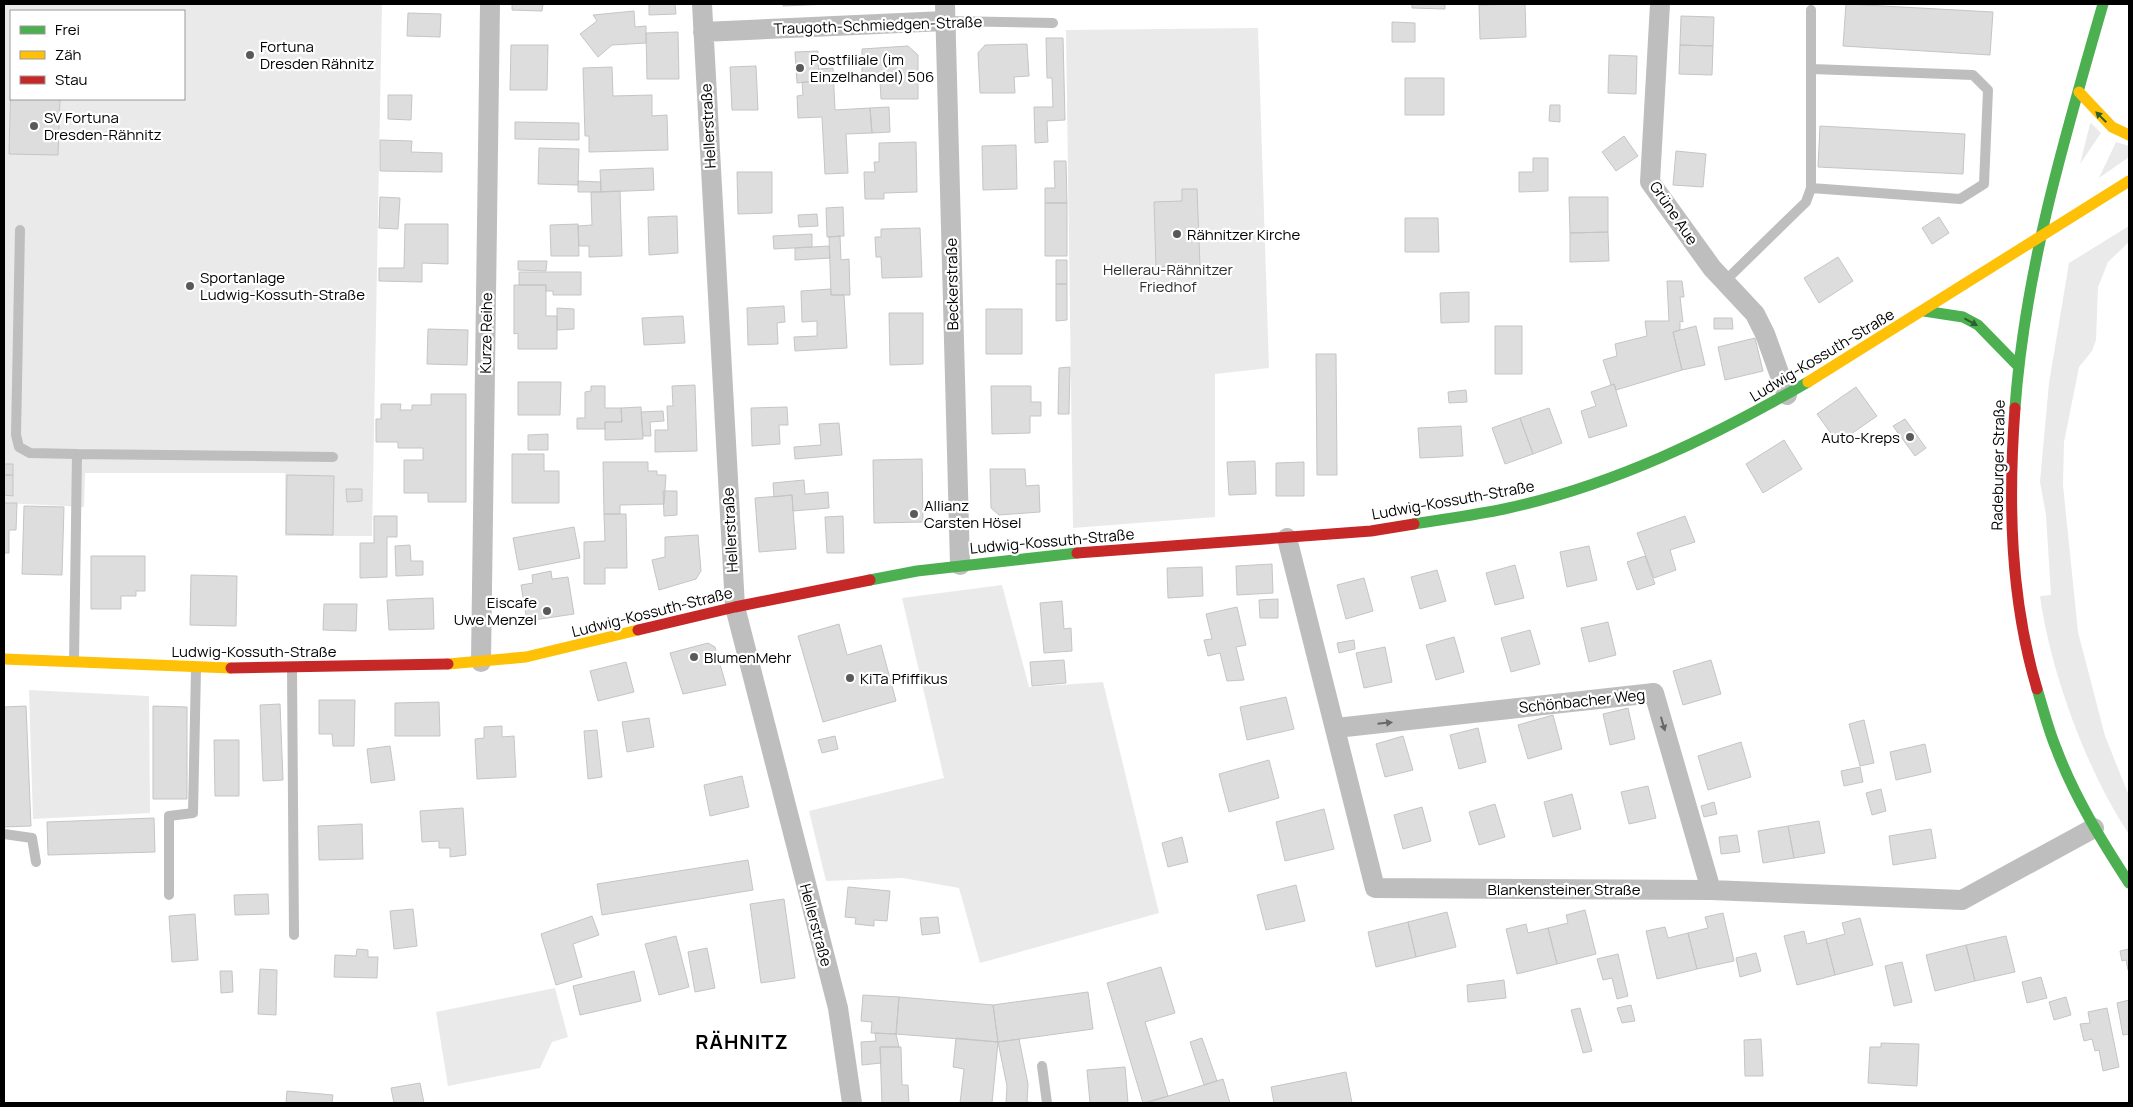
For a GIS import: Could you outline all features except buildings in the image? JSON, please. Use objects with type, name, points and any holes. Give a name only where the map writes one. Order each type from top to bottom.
[{"type":"street","name":"Kurze Reihe","points":[[481,662],[490,4]]},
{"type":"street","name":"Hellerstraße","points":[[702,4],[735,607],[838,1008],[852,1103]]},
{"type":"street","name":"Grüne Aue","points":[[1660,4],[1650,182],[1712,268],[1754,314],[1765,334],[1787,395]]},
{"type":"street","name":"Radeburger Straße","points":[[2103,4],[2058,165],[2043,236],[2018,366],[2010,431],[2010,477],[2012,544],[2017,598],[2023,637],[2040,702],[2055,746],[2094,828],[2129,883]]},
{"type":"street","name":"Traugoth-Schmiedgen-Straße","points":[[703,32],[945,12]]},
{"type":"street","name":"Beckerstraße","points":[[945,12],[960,565]]},
{"type":"street","points":[[2079,92],[2106,123],[2129,135]]},
{"type":"street","name":"Ludwig-Kossuth-Straße","points":[[4,659],[196,668],[481,662],[526,657],[735,607],[890,575],[960,565],[1090,551],[1287,538],[1414,525],[1502,509],[1552,497],[1597,483],[1665,456],[1787,395],[2129,181]]},
{"type":"street","points":[[1924,311],[1963,317],[1978,326],[2018,366]]},
{"type":"street","name":"Blankensteiner Straße","points":[[1287,538],[1375,888],[1711,890],[1962,900],[2094,828]]},
{"type":"street","name":"Schönbacher Weg","points":[[1336,728],[1654,694],[1711,890]]},
{"type":"lane","points":[[1725,281],[1806,202],[1811,188],[1811,10]]},
{"type":"lane","name":"Traugoth-Schmiedgen-Straße","points":[[945,12],[1053,23]]},
{"type":"lane","points":[[1811,188],[1960,200],[1984,184],[1988,90],[1973,75],[1812,69]]},
{"type":"lane","points":[[20,230],[16,435],[19,447],[30,453],[333,457]]},
{"type":"lane","points":[[74,663],[77,454]]},
{"type":"lane","points":[[292,667],[294,936]]},
{"type":"lane","points":[[169,895],[169,816],[193,812],[196,668]]},
{"type":"lane","points":[[4,834],[32,838],[36,862]]},
{"type":"lane","points":[[1042,1066],[1047,1103]]},
{"type":"green space","name":"Sportanlage Ludwig-Kossuth-Straße","points":[[4,4],[382,4],[372,536],[285,536],[285,473],[85,473],[84,507],[4,503]]},
{"type":"green space","name":"Hellerau-Rähnitzer Friedhof","points":[[1258,28],[1269,368],[1215,374],[1215,517],[1073,528],[1066,30]]},
{"type":"green space","points":[[2090,124],[2101,133],[2080,164]]},
{"type":"green space","points":[[2116,142],[2129,146],[2129,157],[2099,178]]},
{"type":"green space","points":[[2129,226],[2129,242],[2108,262],[2098,287],[2096,340],[2092,351],[2079,367],[2064,442],[2063,485],[2078,632],[2105,736],[2129,796],[2129,834],[2099,781],[2085,751],[2072,720],[2052,656],[2040,596],[2051,595],[2046,515],[2040,482],[2049,383],[2069,263]]},
{"type":"green space","points":[[1002,585],[1029,687],[1103,682],[1159,913],[980,963],[959,888],[903,878],[826,881],[809,811],[944,778],[902,598]]},
{"type":"green space","points":[[29,690],[149,696],[150,813],[33,819]]},
{"type":"green space","points":[[555,988],[568,1037],[552,1042],[540,1068],[448,1086],[436,1012]]},
{"type":"traffic: fast","points":[[2015,408],[2020,356],[2037,254],[2061,153],[2103,4]]},
{"type":"traffic: fast","points":[[1924,311],[1963,317],[1978,325],[2018,366]]},
{"type":"traffic: fast","points":[[1414,524],[1504,509],[1584,487],[1623,473],[1661,458],[1736,422],[1808,382]]},
{"type":"traffic: fast","points":[[870,580],[917,571],[1077,553]]},
{"type":"traffic: fast","points":[[2037,689],[2053,741],[2071,783],[2098,834],[2129,883]]},
{"type":"traffic: slow","points":[[2079,92],[2112,127],[2129,135]]},
{"type":"traffic: slow","points":[[1808,382],[2129,181]]},
{"type":"traffic: slow","points":[[448,664],[526,657],[638,630]]},
{"type":"traffic: slow","points":[[4,659],[231,668]]},
{"type":"traffic: jam","points":[[2015,408],[2012,479],[2013,550],[2021,620],[2037,689]]},
{"type":"traffic: jam","points":[[1077,553],[1371,531],[1414,524]]},
{"type":"traffic: jam","points":[[638,630],[735,607],[870,580]]},
{"type":"traffic: jam","points":[[231,668],[448,664]]},
{"type":"place","name":"Fortuna Dresden Rähnitz","points":[[250,55]]},
{"type":"place","name":"Postfiliale (im Einzelhandel) 506","points":[[800,68]]},
{"type":"place","name":"SV Fortuna Dresden-Rähnitz","points":[[34,126]]},
{"type":"place","name":"Rähnitzer Kirche","points":[[1177,234]]},
{"type":"place","name":"Sportanlage Ludwig-Kossuth-Straße","points":[[190,286]]},
{"type":"place","name":"Auto-Kreps","points":[[1910,437]]},
{"type":"place","name":"Allianz Carsten Hösel","points":[[914,514]]},
{"type":"place","name":"Eiscafe Uwe Menzel","points":[[547,611]]},
{"type":"place","name":"BlumenMehr","points":[[694,657]]},
{"type":"place","name":"KiTa Pfiffikus","points":[[850,678]]},
{"type":"district","name":"RÄHNITZ","points":[[742,1041]]}]
